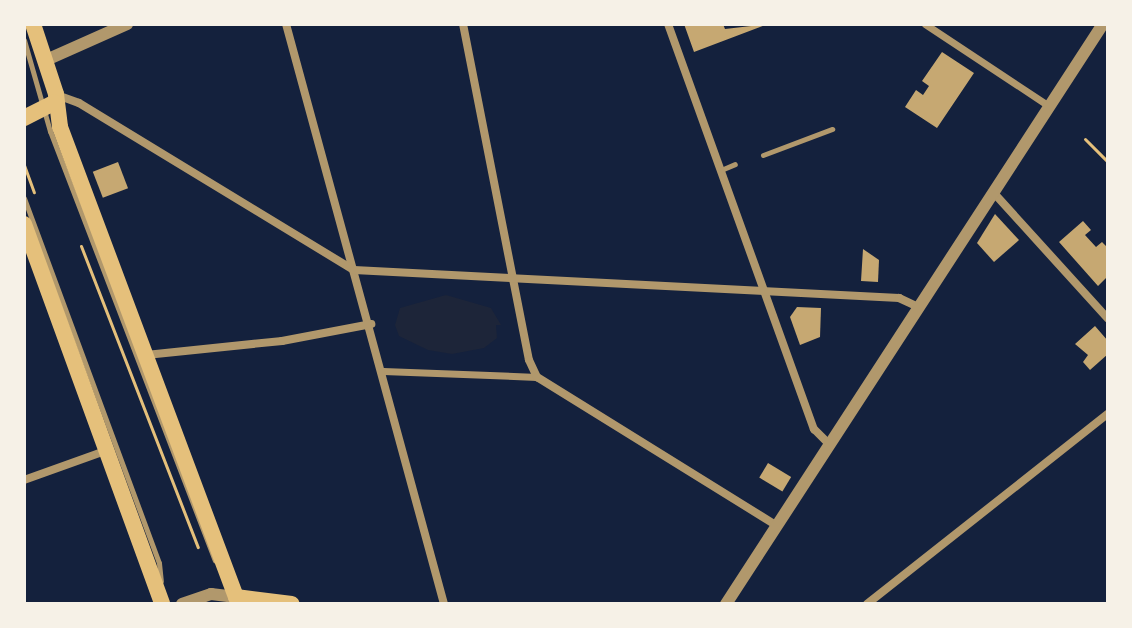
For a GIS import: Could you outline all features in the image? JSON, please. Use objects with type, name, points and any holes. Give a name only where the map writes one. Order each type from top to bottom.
[{"type":"main road","points":[[32,30],[44,61],[52,102],[236,600],[292,604]]},
{"type":"main road","points":[[24,118],[52,102]]},
{"type":"main road","points":[[24,224],[163,604]]},
{"type":"street","points":[[44,61],[127,24]]},
{"type":"street","points":[[286,24],[371,324],[444,604]]},
{"type":"street","points":[[463,24],[537,377]]},
{"type":"street","points":[[668,24],[814,429],[829,444]]},
{"type":"street","points":[[925,24],[1049,106]]},
{"type":"street","points":[[726,604],[1103,24]]},
{"type":"street","points":[[52,102],[79,103],[354,270],[899,298],[918,307]]},
{"type":"street","points":[[993,192],[1108,319]]},
{"type":"street","points":[[145,355],[282,341],[371,324]]},
{"type":"street","points":[[383,371],[537,377],[777,526]]},
{"type":"street","points":[[867,604],[1108,414]]},
{"type":"street","points":[[24,480],[108,450]]},
{"type":"street","points":[[182,604],[211,594],[236,600]]},
{"type":"lane","points":[[32,30],[52,102],[50,131],[203,540],[236,600]]},
{"type":"lane","points":[[763,155],[832,129]]},
{"type":"lane","points":[[720,170],[735,164]]},
{"type":"lane","points":[[24,198],[159,563],[163,604]]},
{"type":"path","points":[[1085,139],[1108,162]]},
{"type":"shaded area","points":[[446,295],[491,308],[501,325],[496,325],[497,338],[484,348],[452,354],[428,350],[399,336],[395,325],[400,308]]},
{"type":"building","points":[[684,24],[723,24],[725,29],[768,24],[694,52]]},
{"type":"building","points":[[942,52],[974,73],[937,128],[905,107],[916,90],[923,95],[929,86],[922,81]]},
{"type":"building","points":[[118,162],[128,188],[103,198],[93,172]]},
{"type":"building","points":[[995,214],[1019,240],[994,262],[977,243]]},
{"type":"building","points":[[1083,221],[1091,230],[1085,235],[1096,247],[1102,242],[1108,248],[1108,276],[1098,286],[1059,242]]},
{"type":"building","points":[[863,249],[879,260],[878,282],[861,281]]},
{"type":"building","points":[[797,307],[821,308],[820,337],[800,345],[790,317]]},
{"type":"building","points":[[1095,326],[1108,341],[1108,354],[1090,370],[1083,362],[1088,355],[1075,344]]},
{"type":"building","points":[[768,463],[791,477],[782,491],[759,478]]}]
